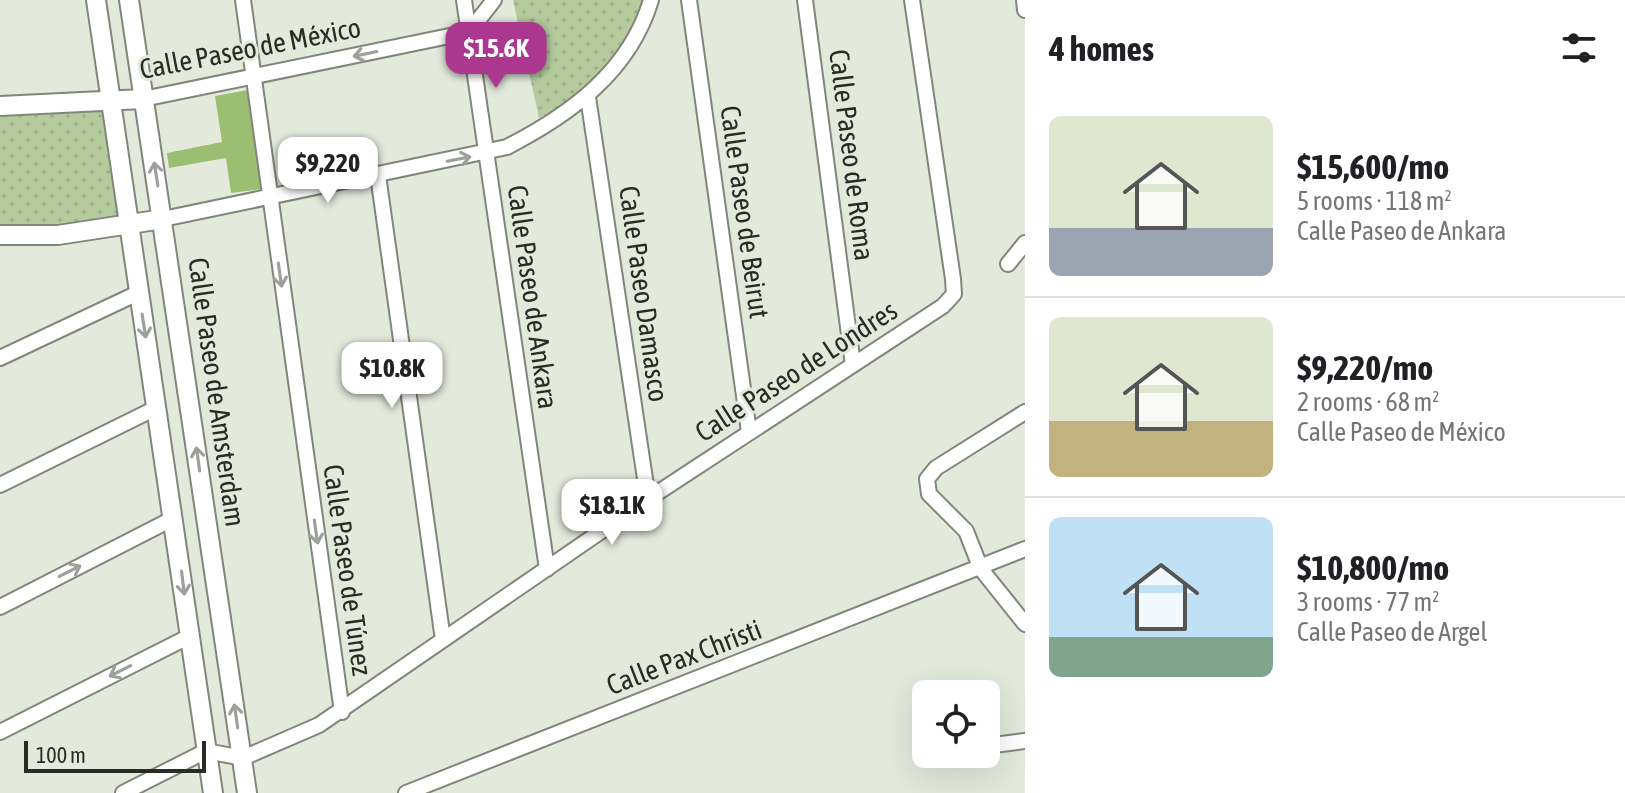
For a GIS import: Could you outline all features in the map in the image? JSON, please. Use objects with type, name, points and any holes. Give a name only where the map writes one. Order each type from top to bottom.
[{"type":"main road","points":[[96,0],[213,793]]},
{"type":"main road","name":"Calle Paseo de Amsterdam","points":[[129,0],[247,793]]},
{"type":"main road","name":"Calle Paseo de México","points":[[0,106],[143,99]]},
{"type":"main road","points":[[0,235],[58,235],[163,219]]},
{"type":"street","name":"Calle Paseo de Túnez","points":[[243,0],[342,712]]},
{"type":"street","name":"Calle Paseo de Ankara","points":[[464,0],[547,569]]},
{"type":"street","points":[[469,32],[494,0]]},
{"type":"street","points":[[163,219],[487,154],[546,127],[588,97],[625,56],[644,23],[651,0]]},
{"type":"street","name":"Calle Paseo de Beirut","points":[[689,0],[749,432]]},
{"type":"street","name":"Calle Paseo de Roma","points":[[805,0],[853,365]]},
{"type":"street","name":"Calle Paseo de Londres","points":[[243,758],[342,712],[648,499],[943,306],[954,294],[912,0]]},
{"type":"street","points":[[1024,0],[1025,10]]},
{"type":"street","name":"Calle Paseo de México","points":[[143,99],[469,32]]},
{"type":"street","name":"Calle Paseo Damasco","points":[[588,97],[648,499]]},
{"type":"street","points":[[378,175],[443,640]]},
{"type":"street","points":[[1008,264],[1025,243]]},
{"type":"street","points":[[2,355],[138,293]]},
{"type":"street","points":[[0,485],[156,408]]},
{"type":"street","points":[[1025,412],[936,468],[927,479],[929,494],[966,531],[981,569],[1025,624]]},
{"type":"street","points":[[0,607],[174,518]]},
{"type":"street","name":"Calle Pax Christi","points":[[406,793],[981,569],[1025,549]]},
{"type":"street","points":[[0,732],[190,636]]},
{"type":"street","points":[[1000,744],[1025,741]]},
{"type":"street","points":[[123,793],[206,751],[243,758]]},
{"type":"green space","points":[[513,0],[645,0],[628,38],[604,70],[575,96],[539,118]]},
{"type":"green space","points":[[103,106],[120,222],[0,226],[0,112]]},
{"type":"building","points":[[248,90],[262,189],[231,193],[226,158],[169,168],[167,153],[222,142],[215,96]]}]
